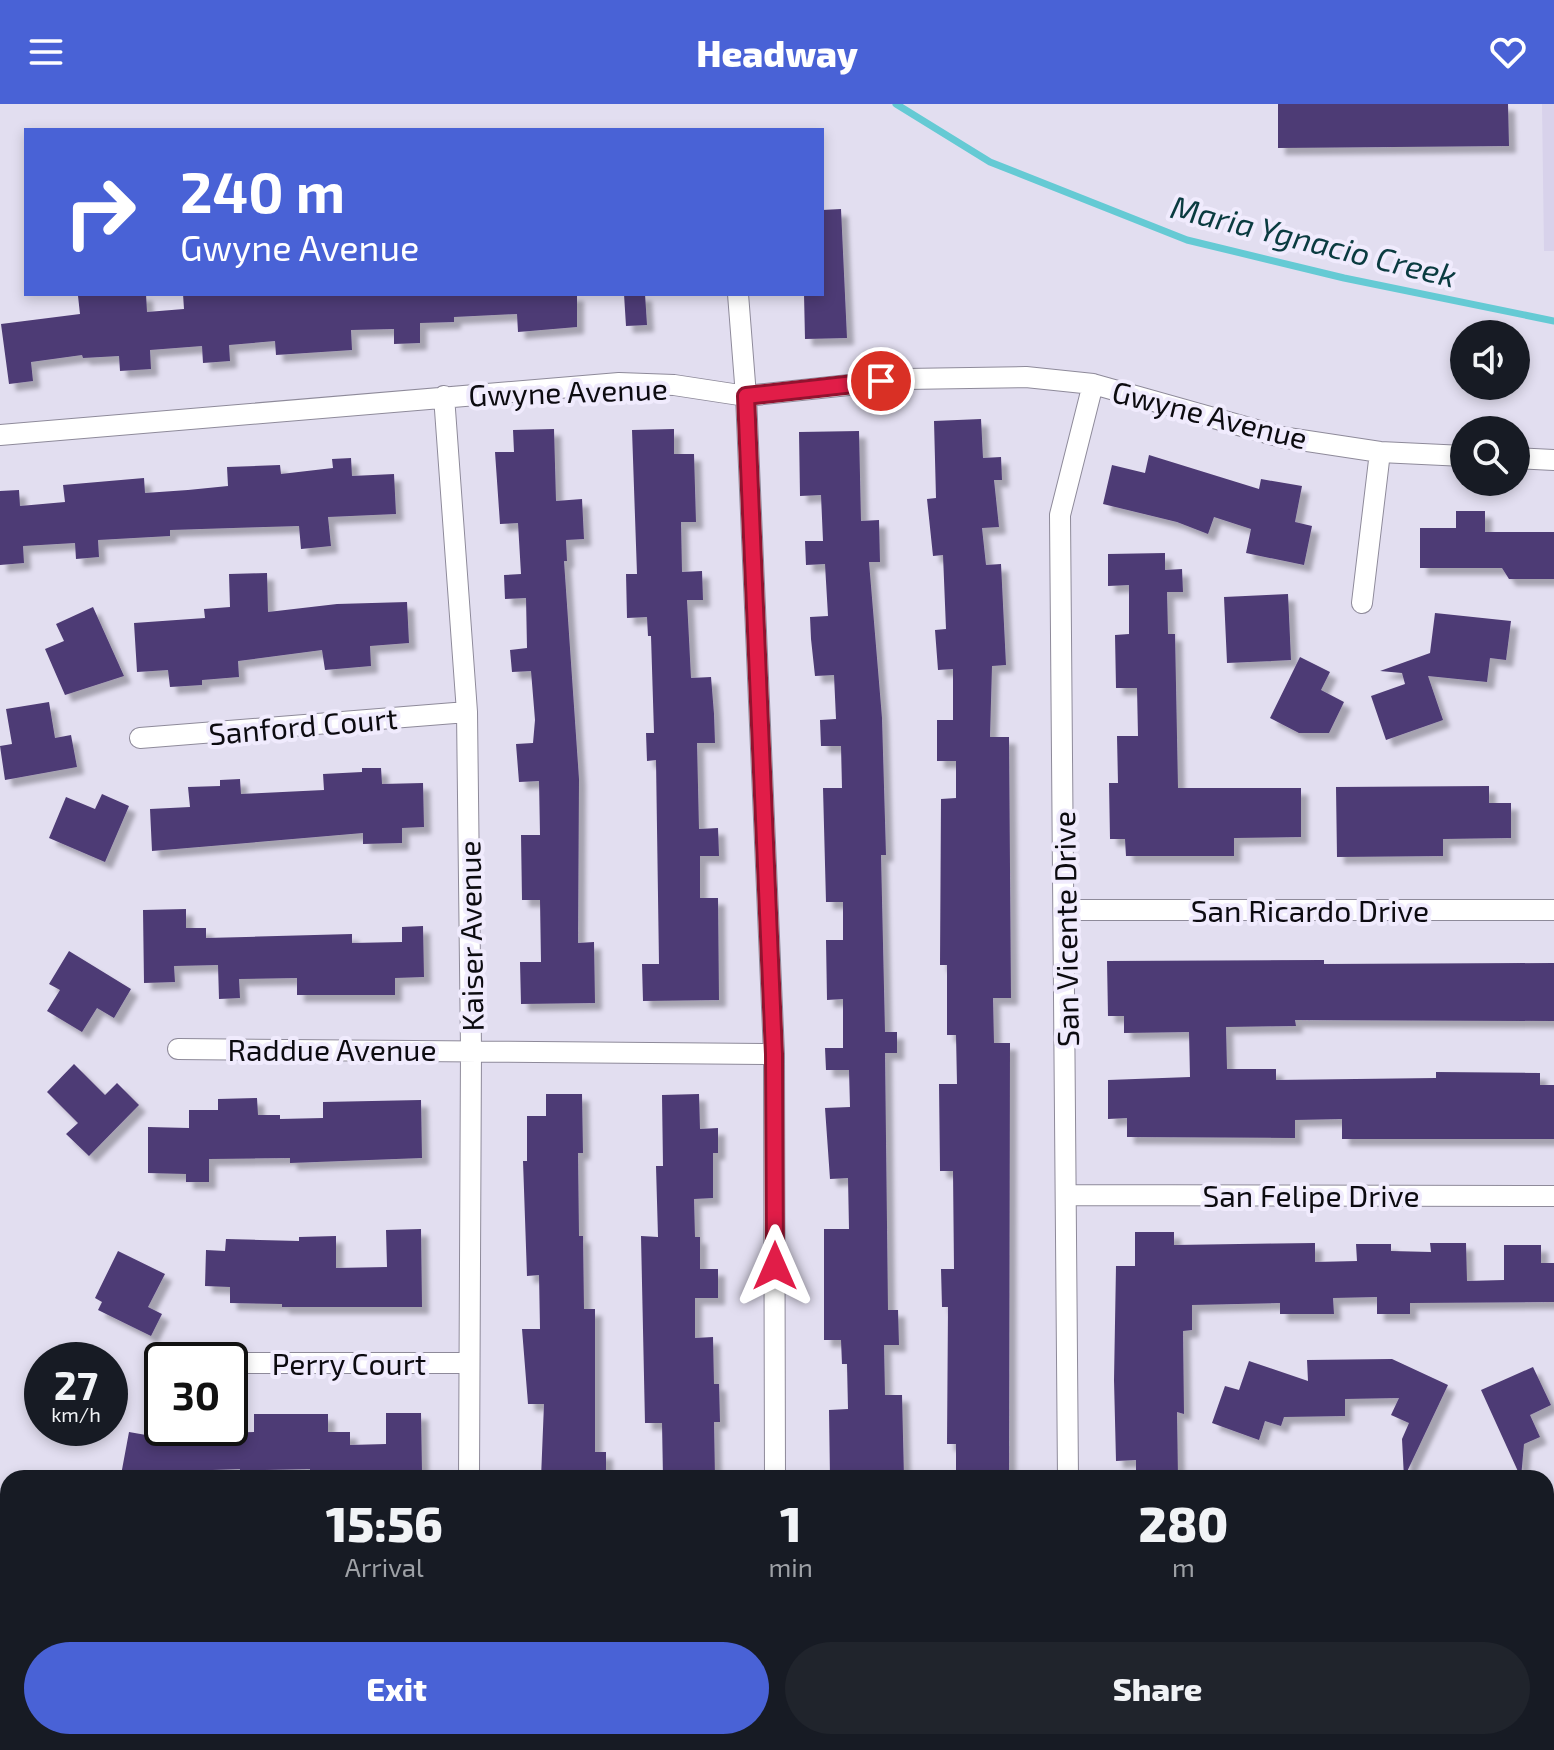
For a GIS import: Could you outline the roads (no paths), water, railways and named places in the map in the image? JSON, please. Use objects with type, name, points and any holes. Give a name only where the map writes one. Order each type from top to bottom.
[{"type":"street","points":[[738,296],[746,396],[774,1054],[775,1470]]},
{"type":"street","name":"Gwyne Avenue","points":[[0,435],[619,383],[674,385],[746,396],[857,383],[1026,377],[1093,384],[1281,437],[1380,452],[1450,455]]},
{"type":"street","name":"San Vicente Drive","points":[[1068,1470],[1060,515],[1093,384]]},
{"type":"street","name":"Kaiser Avenue","points":[[444,396],[467,712],[471,1049],[469,1470]]},
{"type":"street","points":[[1362,603],[1380,452]]},
{"type":"street","points":[[1530,459],[1554,460]]},
{"type":"street","name":"Sanford Court","points":[[140,738],[467,712]]},
{"type":"street","name":"San Ricardo Drive","points":[[1065,910],[1554,910]]},
{"type":"street","name":"Raddue Avenue","points":[[178,1049],[471,1049],[774,1054]]},
{"type":"street","name":"San Felipe Drive","points":[[1068,1195],[1554,1196]]},
{"type":"street","name":"Perry Court","points":[[248,1363],[469,1363]]},
{"type":"waterway","name":"Maria Ygnacio Creek","points":[[896,104],[990,162],[1187,240],[1344,278],[1554,321]]}]
